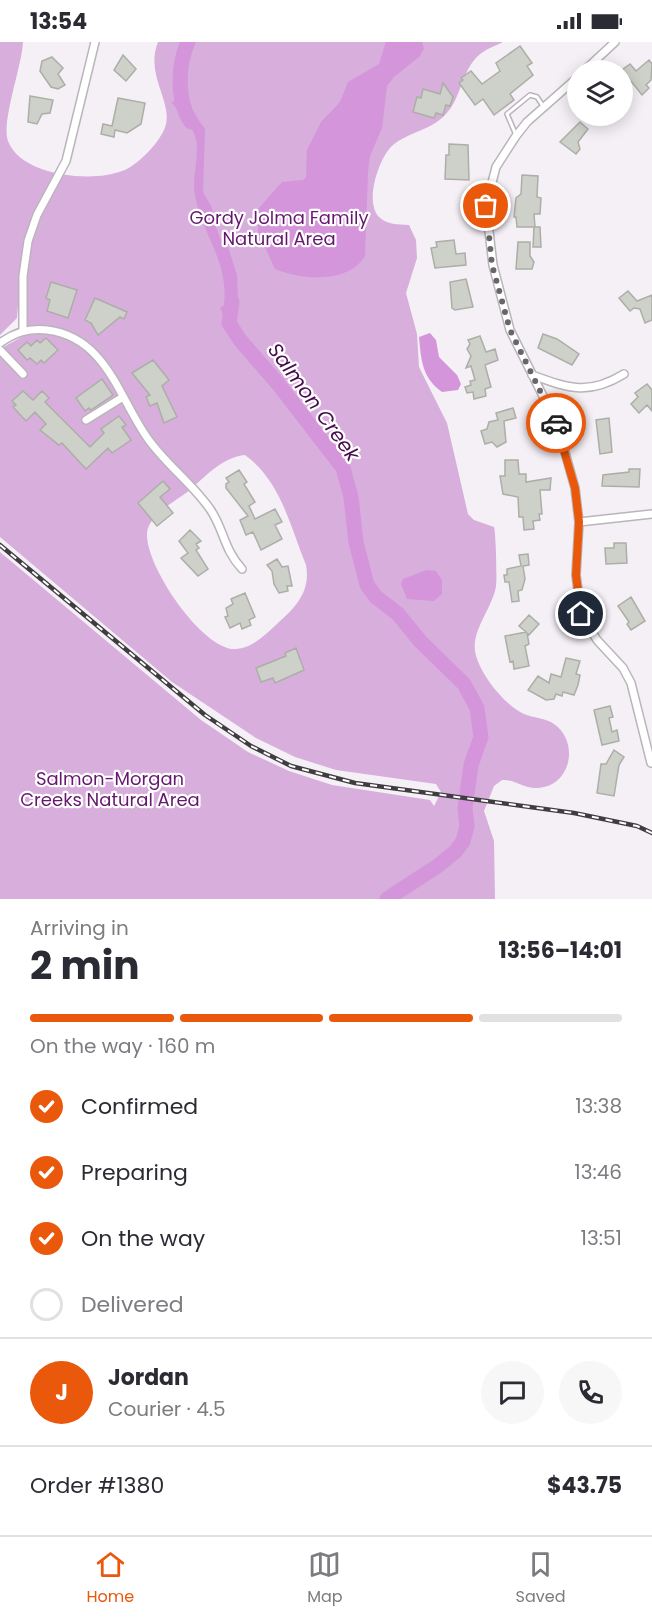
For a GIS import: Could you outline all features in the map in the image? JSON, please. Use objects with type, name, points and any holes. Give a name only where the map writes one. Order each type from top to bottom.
[{"type":"street","points":[[22,331],[23,276],[27,242],[37,215],[66,161],[95,42]]},
{"type":"street","points":[[596,60],[615,42]]},
{"type":"street","points":[[567,87],[516,136],[496,167],[486,206],[492,265],[510,330],[557,424],[575,488],[579,522],[576,575],[581,614],[597,640],[622,668],[631,683],[651,763]]},
{"type":"street","points":[[0,343],[22,331],[56,332],[86,345],[101,360],[148,439],[188,481],[211,511],[228,554],[242,569]]},
{"type":"street","points":[[0,350],[23,374]]},
{"type":"street","points":[[532,375],[572,389],[602,384],[624,374]]},
{"type":"street","points":[[86,420],[123,397]]},
{"type":"street","points":[[579,522],[652,514]]},
{"type":"lane","points":[[516,136],[507,114],[530,95],[537,97],[544,107]]},
{"type":"green space","points":[[0,42],[23,42],[7,121],[8,141],[15,153],[42,169],[59,174],[93,176],[109,175],[134,165],[152,148],[164,130],[167,120],[166,110],[155,67],[158,42],[503,42],[485,51],[473,61],[455,101],[445,115],[393,145],[378,169],[373,191],[375,210],[379,217],[389,223],[409,225],[416,240],[417,258],[406,293],[417,334],[419,367],[447,423],[468,514],[474,520],[494,527],[496,586],[477,635],[475,651],[477,659],[487,678],[509,704],[524,714],[551,722],[562,732],[569,752],[564,772],[549,786],[532,788],[502,780],[494,786],[484,811],[494,841],[495,899],[0,899],[0,552],[201,720],[248,752],[289,771],[332,785],[430,800],[434,806],[441,792],[436,784],[336,770],[295,757],[256,738],[172,682],[0,537],[0,349],[25,335],[26,294],[19,294],[17,318],[0,335]],"holes":[[[245,455],[257,466],[276,491],[283,505],[306,565],[306,583],[301,598],[285,617],[254,643],[236,649],[222,646],[206,635],[176,600],[162,579],[153,559],[148,541],[148,528],[161,511],[222,463]]]},
{"type":"shaded area","points":[[386,42],[422,42],[424,49],[419,57],[394,77],[387,86],[382,128],[370,156],[365,256],[348,271],[324,277],[298,276],[275,269],[258,232],[258,209],[282,182],[303,180],[306,177],[307,150],[321,122],[340,102],[348,82],[379,64]]},
{"type":"shaded area","points":[[178,101],[192,111],[205,129],[203,192],[212,208],[213,219],[220,238],[227,244],[237,275],[238,299],[227,323],[220,308],[224,305],[223,275],[195,195],[197,143],[191,127],[171,102]]},
{"type":"shaded area","points":[[430,333],[436,340],[439,357],[457,375],[461,384],[458,390],[442,392],[435,387],[426,374],[419,337]]},
{"type":"shaded area","points":[[426,570],[436,571],[442,580],[442,594],[434,601],[407,599],[401,584],[403,579]]},
{"type":"building","points":[[520,46],[532,63],[527,66],[533,75],[510,94],[514,100],[494,115],[483,99],[475,105],[459,83],[463,80],[461,78],[471,71],[482,84],[500,71],[496,63]]},
{"type":"building","points":[[123,55],[136,69],[126,81],[114,70]]},
{"type":"building","points":[[52,57],[63,68],[58,74],[65,85],[58,89],[51,87],[40,71],[42,61]]},
{"type":"building","points":[[649,60],[652,64],[651,80],[646,85],[649,88],[642,95],[633,84],[633,68],[636,71]]},
{"type":"building","points":[[443,83],[453,97],[450,106],[446,105],[443,115],[436,113],[434,118],[413,112],[417,97],[421,98],[423,89],[440,94]]},
{"type":"building","points":[[30,96],[53,100],[50,113],[42,114],[37,124],[28,122]]},
{"type":"building","points":[[118,98],[145,103],[141,124],[127,133],[115,130],[114,137],[101,134],[103,124],[112,126]]},
{"type":"building","points":[[576,126],[585,126],[588,129],[578,142],[580,149],[576,154],[560,142]]},
{"type":"building","points":[[449,144],[468,145],[469,180],[445,179]]},
{"type":"building","points":[[522,175],[538,176],[537,197],[541,198],[540,214],[534,214],[535,227],[540,227],[541,247],[533,247],[534,227],[517,227],[516,217],[514,217],[516,198],[521,194]]},
{"type":"building","points":[[454,240],[456,254],[465,253],[466,265],[435,268],[431,248],[437,247],[436,242]]},
{"type":"building","points":[[518,242],[530,242],[530,256],[534,262],[532,269],[516,269]]},
{"type":"building","points":[[466,279],[473,307],[455,310],[452,308],[450,282]]},
{"type":"building","points":[[51,282],[77,290],[68,318],[47,311],[50,300],[46,298]]},
{"type":"building","points":[[628,291],[637,301],[652,295],[652,320],[645,323],[640,309],[634,308],[630,311],[619,298]]},
{"type":"building","points":[[95,298],[127,312],[124,319],[120,317],[98,335],[91,323],[85,320]]},
{"type":"building","points":[[543,334],[557,339],[579,354],[572,365],[538,348]]},
{"type":"building","points":[[480,336],[486,352],[495,349],[498,360],[485,365],[491,387],[485,389],[486,396],[474,399],[473,392],[467,393],[465,387],[471,385],[470,381],[475,380],[471,366],[466,368],[471,356],[467,349],[470,344],[468,340]]},
{"type":"building","points":[[46,338],[58,350],[44,363],[41,360],[37,364],[30,358],[27,360],[18,350],[27,342],[31,346],[37,340],[40,343]]},
{"type":"building","points":[[153,360],[169,380],[162,386],[177,417],[164,423],[157,403],[150,406],[146,397],[150,395],[132,373]]},
{"type":"building","points":[[102,379],[113,395],[91,410],[89,408],[85,411],[76,398]]},
{"type":"building","points":[[647,384],[652,390],[652,411],[647,405],[639,413],[631,404],[638,397],[635,393]]},
{"type":"building","points":[[23,391],[33,400],[42,391],[49,398],[45,402],[90,447],[104,433],[101,429],[119,416],[126,425],[122,427],[131,440],[112,453],[108,448],[86,469],[62,443],[59,445],[40,430],[46,424],[35,412],[26,421],[13,407],[16,405],[12,401]]},
{"type":"building","points":[[513,408],[516,418],[504,421],[506,442],[497,447],[492,442],[485,444],[481,431],[487,429],[489,422],[498,420],[496,413]]},
{"type":"building","points":[[609,418],[612,452],[600,454],[596,420]]},
{"type":"building","points":[[505,460],[518,460],[519,474],[526,474],[526,482],[551,478],[550,490],[540,490],[542,514],[539,514],[540,520],[533,521],[534,529],[524,530],[523,517],[519,517],[518,497],[503,494],[500,476],[505,476]]},
{"type":"building","points":[[629,469],[640,469],[639,487],[602,486],[603,475],[629,472]]},
{"type":"building","points":[[239,470],[255,502],[249,506],[255,519],[275,509],[282,522],[275,525],[282,539],[261,550],[253,532],[246,535],[240,520],[248,516],[226,488],[229,482],[226,478]]},
{"type":"building","points":[[163,481],[170,489],[160,497],[173,513],[157,526],[138,503]]},
{"type":"building","points":[[190,530],[201,541],[196,544],[199,548],[196,550],[208,569],[198,576],[181,558],[188,553],[179,541]]},
{"type":"building","points":[[614,543],[626,543],[627,563],[606,564],[605,548],[614,548]]},
{"type":"building","points":[[528,554],[529,565],[523,566],[525,579],[522,590],[518,591],[519,601],[512,602],[509,582],[505,582],[504,575],[507,575],[507,569],[521,566],[519,555]]},
{"type":"building","points":[[277,559],[282,567],[288,566],[292,586],[287,586],[288,591],[279,593],[274,584],[272,571],[267,565]]},
{"type":"building","points":[[245,593],[255,617],[249,620],[251,625],[242,629],[240,623],[230,628],[225,617],[228,616],[226,608],[233,604],[231,599]]},
{"type":"building","points":[[631,597],[645,621],[631,630],[627,624],[629,622],[618,606]]},
{"type":"building","points":[[529,615],[539,624],[529,635],[527,633],[529,644],[525,646],[529,666],[514,669],[513,661],[510,662],[505,636],[526,632],[519,626]]},
{"type":"building","points":[[296,648],[304,670],[275,683],[273,678],[261,682],[256,668],[286,656],[285,653]]},
{"type":"building","points":[[566,658],[580,661],[576,674],[580,675],[574,695],[563,692],[562,696],[556,694],[554,699],[546,700],[528,690],[538,676],[549,683],[551,674],[561,677]]},
{"type":"building","points":[[610,706],[613,717],[609,718],[612,732],[617,730],[619,741],[602,745],[594,710]]},
{"type":"building","points":[[614,750],[624,757],[619,765],[614,796],[597,793],[601,764],[606,764]]},
{"type":"waterway","name":"Salmon Creek","points":[[188,42],[182,61],[180,82],[183,104],[191,122]]},
{"type":"waterway","name":"Salmon Creek","points":[[232,302],[229,323],[240,340],[279,385],[343,468],[351,497],[356,542],[367,585],[376,597],[398,614],[420,641],[464,684],[477,708],[481,737],[471,765],[465,808],[467,826],[463,841],[456,851],[439,865],[387,899]]},
{"type":"railway","points":[[0,545],[205,715],[251,746],[291,766],[355,783],[574,813],[637,826],[652,833]]},
{"type":"way so far","points":[[486,206],[492,265],[510,330],[556,423]]},
{"type":"route","points":[[556,423],[575,488],[579,522],[576,575],[581,614]]},
{"type":"park label","name":"Gordy Jolma Family Natural Area","points":[[279,228]]},
{"type":"park label","name":"Salmon-Morgan Creeks Natural Area","points":[[110,788]]}]
